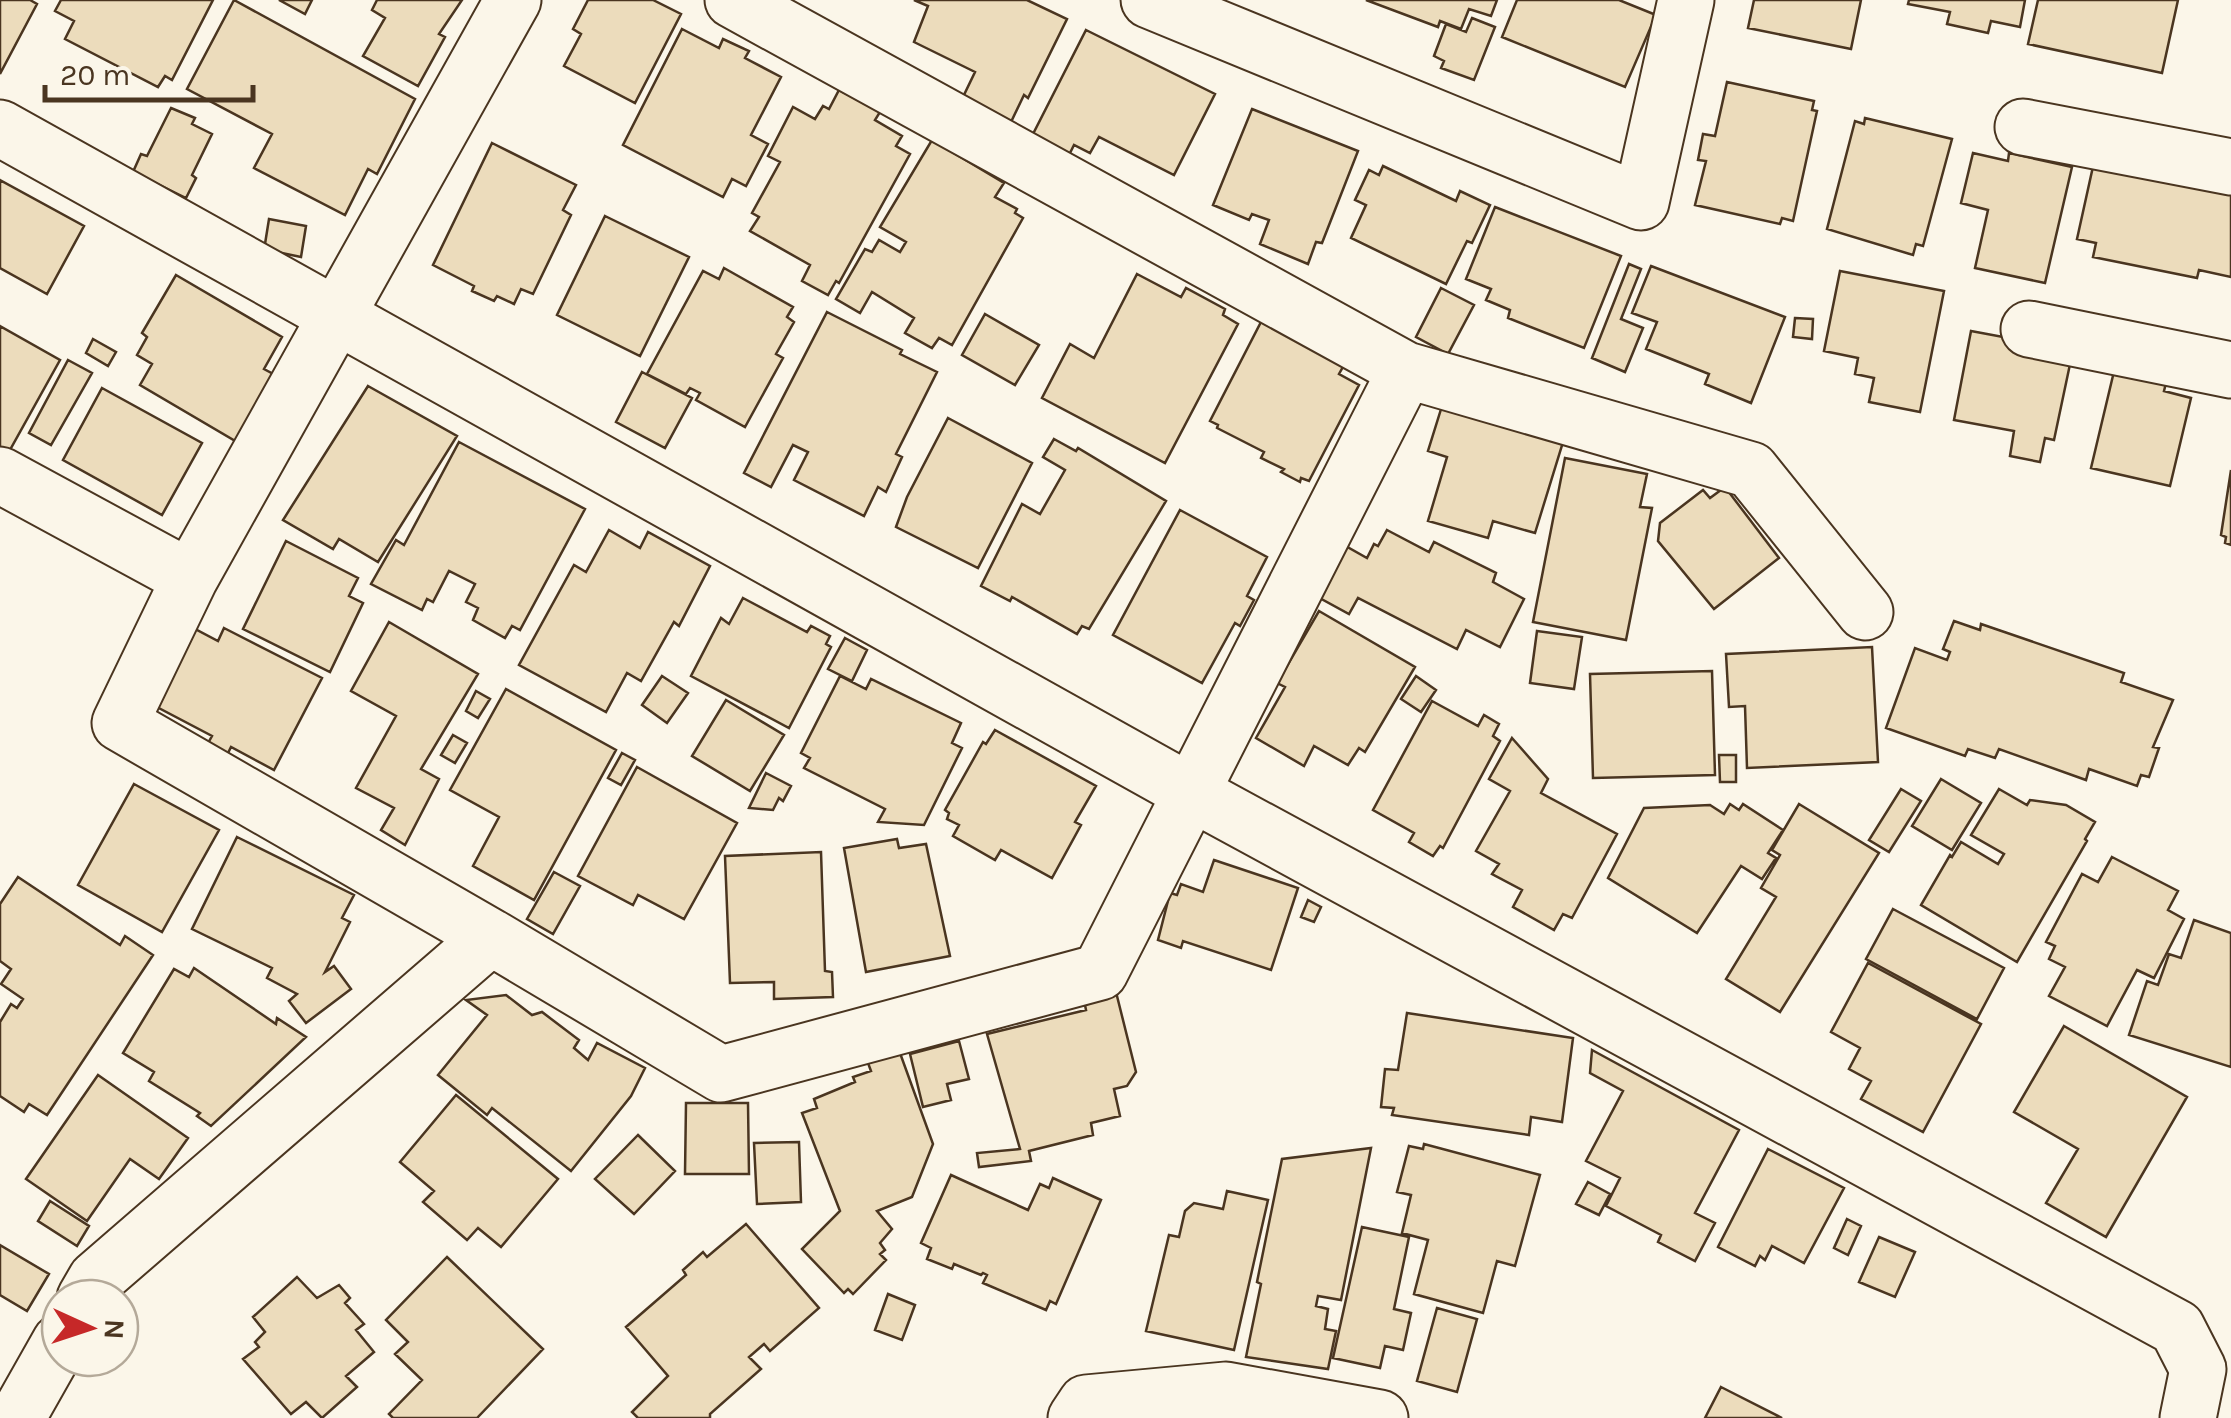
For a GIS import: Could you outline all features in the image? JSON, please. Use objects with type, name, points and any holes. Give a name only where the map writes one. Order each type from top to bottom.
[{"type":"street","points":[[513,0],[190,578],[120,723],[720,1074],[1100,972],[1406,370]]},
{"type":"street","points":[[733,0],[1406,370],[1752,470],[1865,612]]},
{"type":"street","points":[[1149,0],[1641,202],[1686,0]]},
{"type":"street","points":[[2024,127],[2231,167]]},
{"type":"street","points":[[0,128],[1192,794],[2177,1328],[2198,1369],[2188,1418]]},
{"type":"street","points":[[2029,329],[2231,370]]},
{"type":"street","points":[[0,475],[190,578]]},
{"type":"street","points":[[96,1278],[491,937]]},
{"type":"street","points":[[17,1418],[40,1377]]},
{"type":"street","points":[[1076,1418],[1086,1403],[1226,1390],[1380,1418]]},
{"type":"building","points":[[0,0],[30,0],[37,4],[0,74]]},
{"type":"building","points":[[61,0],[213,0],[172,80],[165,76],[158,87],[65,39],[74,21],[55,11]]},
{"type":"building","points":[[234,0],[415,99],[377,174],[368,169],[345,215],[254,168],[272,134],[187,89]]},
{"type":"building","points":[[279,0],[312,0],[305,14]]},
{"type":"building","points":[[377,0],[462,0],[439,34],[445,37],[418,86],[363,56],[385,18],[372,10]]},
{"type":"building","points":[[588,0],[653,0],[681,14],[635,103],[564,66],[581,34],[573,29]]},
{"type":"building","points":[[914,0],[1027,0],[1067,19],[1028,98],[1024,95],[1011,122],[963,97],[975,72],[914,42],[928,6]]},
{"type":"building","points":[[1366,0],[1497,0],[1491,16],[1469,9],[1461,29],[1440,21],[1438,27]]},
{"type":"building","points":[[1517,0],[1619,0],[1656,15],[1625,87],[1502,37]]},
{"type":"building","points":[[1754,0],[1861,0],[1851,49],[1748,28]]},
{"type":"building","points":[[1909,0],[2025,0],[2020,27],[1991,21],[1988,33],[1947,24],[1950,12],[1908,4]]},
{"type":"building","points":[[2038,0],[2178,0],[2162,73],[2028,44]]},
{"type":"building","points":[[1472,18],[1495,27],[1474,80],[1441,68],[1444,61],[1434,56],[1446,24],[1466,32]]},
{"type":"building","points":[[682,29],[719,48],[723,39],[749,51],[745,58],[781,77],[751,135],[768,144],[746,186],[732,179],[723,197],[623,145]]},
{"type":"building","points":[[1086,30],[1215,94],[1174,175],[1099,137],[1090,153],[1074,145],[1069,155],[1032,136]]},
{"type":"building","points":[[1727,82],[1814,101],[1812,110],[1817,111],[1793,221],[1782,218],[1780,224],[1695,205],[1706,161],[1698,160],[1703,134],[1715,136]]},
{"type":"building","points":[[839,90],[880,112],[875,120],[902,136],[896,146],[910,154],[839,283],[836,281],[828,295],[802,281],[810,265],[750,231],[759,217],[752,213],[780,162],[768,156],[793,107],[815,119],[823,106],[829,109]]},
{"type":"building","points":[[171,108],[195,118],[192,124],[212,134],[192,175],[196,178],[186,198],[133,172],[141,154],[147,156]]},
{"type":"building","points":[[1252,109],[1358,151],[1322,243],[1316,242],[1308,264],[1260,244],[1269,220],[1252,214],[1249,220],[1213,205]]},
{"type":"building","points":[[1865,118],[1952,139],[1923,246],[1916,244],[1913,255],[1827,229],[1855,121],[1864,124]]},
{"type":"building","points":[[932,140],[1004,183],[995,197],[1017,209],[1015,213],[1023,218],[952,345],[939,338],[932,348],[905,333],[914,318],[872,292],[860,313],[836,299],[865,249],[872,252],[879,240],[900,252],[906,242],[880,227]]},
{"type":"building","points":[[492,143],[576,185],[563,210],[571,215],[533,294],[521,289],[514,304],[497,296],[494,301],[472,291],[474,286],[433,265]]},
{"type":"building","points":[[1973,153],[2008,161],[2009,153],[2072,167],[2045,283],[1975,268],[1988,210],[1961,203]]},
{"type":"building","points":[[2094,162],[2231,183],[2231,277],[2199,270],[2197,278],[2093,257],[2096,243],[2077,239]]},
{"type":"building","points":[[1383,166],[1456,201],[1460,191],[1490,205],[1446,284],[1351,238],[1366,205],[1355,200],[1369,170],[1379,175]]},
{"type":"building","points":[[0,180],[84,226],[47,294],[0,268]]},
{"type":"building","points":[[1495,207],[1621,256],[1584,348],[1508,318],[1510,310],[1486,300],[1491,289],[1466,279]]},
{"type":"building","points":[[605,216],[689,257],[640,356],[557,315]]},
{"type":"building","points":[[269,219],[306,226],[301,257],[277,252],[265,244]]},
{"type":"building","points":[[1629,264],[1641,269],[1621,319],[1643,328],[1625,372],[1592,358]]},
{"type":"building","points":[[1651,266],[1785,317],[1751,403],[1705,384],[1709,374],[1646,349],[1657,322],[1632,313]]},
{"type":"building","points":[[724,268],[793,307],[787,317],[794,322],[776,354],[783,358],[745,427],[696,400],[700,393],[690,388],[686,394],[647,374],[703,271],[719,279]]},
{"type":"building","points":[[1840,271],[1944,291],[1920,412],[1869,402],[1874,378],[1855,374],[1858,358],[1824,351]]},
{"type":"building","points":[[1137,274],[1181,297],[1186,288],[1225,309],[1223,315],[1238,324],[1165,463],[1042,398],[1070,344],[1094,358]]},
{"type":"building","points":[[176,275],[282,337],[264,369],[277,376],[237,442],[140,385],[152,364],[137,355],[147,337],[142,333]]},
{"type":"building","points":[[1441,288],[1474,305],[1448,354],[1416,337]]},
{"type":"building","points":[[827,312],[937,372],[896,454],[902,457],[886,492],[878,487],[864,516],[794,480],[808,452],[793,445],[771,487],[744,473]]},
{"type":"building","points":[[985,314],[1039,345],[1015,385],[962,355]]},
{"type":"building","points":[[1795,318],[1813,319],[1812,339],[1793,337]]},
{"type":"building","points":[[1261,322],[1344,365],[1339,374],[1359,385],[1309,481],[1301,478],[1300,482],[1281,472],[1284,469],[1261,458],[1264,452],[1210,421]]},
{"type":"building","points":[[0,326],[60,360],[6,457],[0,454]]},
{"type":"building","points":[[1971,331],[2073,350],[2054,440],[2045,438],[2040,462],[2010,456],[2014,431],[1954,420]]},
{"type":"building","points":[[93,339],[116,352],[108,366],[86,353]]},
{"type":"building","points":[[68,360],[92,373],[51,445],[29,433]]},
{"type":"building","points":[[2116,363],[2168,375],[2164,391],[2191,398],[2170,486],[2091,468]]},
{"type":"building","points":[[642,372],[692,398],[665,448],[616,422]]},
{"type":"building","points":[[368,386],[457,436],[378,562],[339,539],[333,549],[283,520]]},
{"type":"building","points":[[102,388],[202,443],[162,515],[63,460]]},
{"type":"building","points":[[1442,406],[1563,442],[1535,533],[1493,521],[1488,538],[1428,521],[1447,457],[1428,451]]},
{"type":"building","points":[[948,418],[1032,463],[978,568],[896,527]]},
{"type":"building","points":[[1054,439],[1076,451],[1078,448],[1166,501],[1089,629],[1082,626],[1077,634],[1012,597],[1010,601],[981,586],[1022,504],[1040,514],[1065,470],[1043,457]]},
{"type":"building","points":[[459,442],[585,509],[520,630],[512,626],[505,638],[473,620],[478,608],[466,602],[475,584],[449,571],[433,602],[427,599],[422,610],[371,584],[396,540],[404,545]]},
{"type":"building","points":[[1565,458],[1647,474],[1640,507],[1652,508],[1626,640],[1533,622]]},
{"type":"building","points":[[2231,470],[2231,545],[2221,535]]},
{"type":"building","points":[[1725,487],[1779,558],[1714,609],[1658,541],[1660,523],[1703,490],[1710,498]]},
{"type":"building","points":[[1180,510],[1267,557],[1247,596],[1254,600],[1240,626],[1235,623],[1202,683],[1113,635]]},
{"type":"building","points":[[609,530],[640,548],[648,532],[710,566],[679,626],[674,622],[641,681],[627,673],[606,712],[519,665],[574,565],[586,572]]},
{"type":"building","points":[[1387,530],[1429,552],[1434,542],[1496,573],[1493,582],[1524,599],[1500,647],[1466,630],[1457,649],[1358,598],[1349,614],[1316,596],[1342,544],[1367,558]]},
{"type":"building","points":[[286,541],[358,578],[349,596],[363,603],[330,672],[243,629]]},
{"type":"building","points":[[743,598],[807,632],[811,626],[830,636],[826,644],[831,647],[789,728],[691,676],[721,618],[729,624]]},
{"type":"building","points":[[1319,611],[1415,667],[1365,752],[1359,748],[1348,765],[1314,746],[1304,766],[1256,738],[1285,687],[1277,683]]},
{"type":"building","points":[[1954,621],[1980,630],[1981,624],[2124,673],[2121,682],[2173,700],[2153,747],[2159,748],[2149,777],[2141,775],[2137,786],[2089,769],[2086,780],[1999,749],[1995,758],[1968,749],[1965,756],[1886,728],[1915,648],[1947,660],[1950,652],[1943,649]]},
{"type":"building","points":[[389,622],[478,674],[421,769],[439,779],[405,845],[381,830],[394,808],[356,788],[396,716],[351,691]]},
{"type":"building","points":[[224,628],[322,678],[274,770],[231,747],[227,755],[207,745],[212,736],[155,706],[195,629],[218,641]]},
{"type":"building","points":[[1537,631],[1582,637],[1574,689],[1530,683]]},
{"type":"building","points":[[845,638],[867,650],[852,681],[828,669]]},
{"type":"building","points":[[1872,647],[1878,762],[1747,768],[1745,706],[1729,707],[1726,654]]},
{"type":"building","points":[[1712,671],[1715,775],[1593,778],[1590,674]]},
{"type":"building","points":[[662,676],[688,693],[667,723],[642,705]]},
{"type":"building","points":[[840,676],[866,689],[871,679],[961,723],[952,743],[962,748],[924,825],[878,822],[885,809],[804,768],[810,758],[801,753]]},
{"type":"building","points":[[1416,676],[1436,690],[1421,712],[1401,699]]},
{"type":"building","points":[[506,689],[616,750],[534,900],[473,866],[499,817],[450,790]]},
{"type":"building","points":[[476,691],[490,699],[478,718],[466,711]]},
{"type":"building","points":[[726,700],[784,735],[750,791],[692,756]]},
{"type":"building","points":[[1432,701],[1478,726],[1484,715],[1499,724],[1493,736],[1500,741],[1443,848],[1440,846],[1433,856],[1409,842],[1414,833],[1373,810]]},
{"type":"building","points":[[995,730],[1096,786],[1075,822],[1081,825],[1052,878],[1001,850],[995,860],[953,836],[959,825],[947,819],[949,813],[945,810],[983,742],[986,744]]},
{"type":"building","points":[[453,735],[467,743],[455,763],[441,755]]},
{"type":"building","points":[[1512,738],[1548,779],[1541,793],[1617,834],[1572,918],[1563,914],[1554,930],[1513,907],[1522,890],[1492,874],[1499,864],[1476,851],[1510,791],[1489,779]]},
{"type":"building","points":[[622,753],[635,760],[621,785],[608,778]]},
{"type":"building","points":[[1719,755],[1736,755],[1736,782],[1720,782]]},
{"type":"building","points":[[637,767],[737,823],[684,919],[638,895],[633,905],[578,876]]},
{"type":"building","points":[[766,773],[791,786],[773,810],[749,808]]},
{"type":"building","points":[[1941,779],[1981,803],[1952,850],[1912,826]]},
{"type":"building","points":[[134,784],[219,830],[162,932],[78,885]]},
{"type":"building","points":[[1901,789],[1921,801],[1889,852],[1869,840]]},
{"type":"building","points":[[1999,789],[2027,805],[2030,800],[2066,805],[2095,822],[2017,962],[1921,905],[1961,842],[1998,864],[2004,854],[1971,835]]},
{"type":"building","points":[[1730,804],[1739,810],[1743,804],[1783,830],[1768,853],[1776,858],[1762,879],[1741,866],[1697,933],[1608,878],[1644,808],[1710,805],[1724,814]]},
{"type":"building","points":[[1799,804],[1879,853],[1780,1012],[1726,979],[1776,897],[1761,888],[1780,855],[1772,850]]},
{"type":"building","points":[[237,837],[354,895],[342,918],[350,922],[325,972],[334,966],[351,989],[306,1023],[289,1001],[297,994],[267,978],[272,968],[192,929]]},
{"type":"building","points":[[897,839],[899,848],[926,844],[950,956],[866,972],[844,848]]},
{"type":"building","points":[[821,852],[825,971],[832,972],[833,997],[774,999],[774,982],[730,983],[725,856]]},
{"type":"building","points":[[2112,857],[2178,891],[2168,910],[2184,919],[2154,978],[2137,970],[2107,1026],[2049,996],[2065,967],[2049,959],[2055,946],[2046,942],[2082,874],[2098,882]]},
{"type":"building","points":[[1214,860],[1298,888],[1271,970],[1183,941],[1181,948],[1158,940],[1170,893],[1177,895],[1181,884],[1203,892]]},
{"type":"building","points":[[554,872],[580,886],[553,934],[527,919]]},
{"type":"building","points":[[18,877],[120,945],[125,936],[153,955],[47,1115],[29,1104],[24,1112],[0,1096],[0,1022],[11,1004],[17,1008],[23,999],[1,984],[11,969],[0,961],[0,904]]},
{"type":"building","points":[[1308,900],[1321,907],[1314,922],[1301,917]]},
{"type":"building","points":[[1893,909],[2004,968],[1977,1019],[1866,959]]},
{"type":"building","points":[[2194,920],[2231,933],[2231,1067],[2129,1035],[2147,981],[2158,985],[2169,954],[2181,958]]},
{"type":"building","points":[[1868,963],[1981,1024],[1923,1132],[1861,1099],[1871,1081],[1849,1069],[1860,1048],[1831,1032]]},
{"type":"building","points":[[194,968],[276,1024],[277,1018],[306,1037],[211,1126],[197,1116],[200,1113],[149,1081],[154,1072],[123,1053],[174,969],[189,977]]},
{"type":"building","points":[[1116,992],[1136,1072],[1127,1086],[1114,1089],[1120,1116],[1091,1123],[1093,1135],[1029,1151],[1031,1161],[979,1167],[977,1153],[1020,1149],[987,1034],[1086,1010],[1085,1005]]},
{"type":"building","points":[[506,995],[532,1015],[542,1012],[579,1040],[574,1048],[588,1060],[597,1043],[645,1068],[631,1096],[571,1171],[492,1108],[487,1115],[438,1075],[487,1015],[466,1000]]},
{"type":"building","points":[[1407,1013],[1573,1038],[1562,1122],[1531,1117],[1529,1135],[1392,1115],[1394,1108],[1381,1107],[1385,1069],[1398,1070]]},
{"type":"building","points":[[2064,1026],[2187,1097],[2106,1237],[2046,1203],[2078,1149],[2014,1112]]},
{"type":"building","points":[[959,1041],[969,1079],[947,1084],[951,1100],[923,1107],[910,1054]]},
{"type":"building","points":[[1592,1050],[1739,1130],[1695,1213],[1715,1223],[1695,1261],[1658,1242],[1661,1235],[1606,1206],[1620,1178],[1586,1161],[1623,1091],[1590,1073]]},
{"type":"building","points":[[900,1053],[933,1144],[912,1197],[877,1211],[892,1229],[880,1243],[885,1250],[880,1254],[886,1260],[853,1294],[848,1289],[844,1293],[802,1249],[840,1211],[802,1113],[817,1108],[814,1099],[871,1071],[868,1063]]},
{"type":"building","points":[[98,1075],[188,1138],[159,1179],[130,1159],[87,1221],[26,1179]]},
{"type":"building","points":[[456,1095],[558,1179],[501,1247],[478,1228],[467,1240],[423,1202],[434,1191],[400,1162]]},
{"type":"building","points":[[686,1103],[748,1103],[749,1174],[685,1174]]},
{"type":"building","points":[[638,1135],[675,1171],[634,1214],[595,1179]]},
{"type":"building","points":[[799,1142],[801,1202],[757,1204],[754,1143]]},
{"type":"building","points":[[1424,1144],[1540,1175],[1515,1266],[1497,1261],[1483,1313],[1414,1294],[1428,1240],[1402,1233],[1411,1195],[1397,1192],[1409,1146],[1423,1149]]},
{"type":"building","points":[[1371,1148],[1341,1300],[1318,1296],[1316,1306],[1328,1309],[1325,1329],[1336,1331],[1328,1369],[1246,1357],[1282,1159]]},
{"type":"building","points":[[1768,1149],[1844,1188],[1804,1263],[1772,1246],[1765,1260],[1760,1256],[1755,1266],[1718,1247]]},
{"type":"building","points":[[951,1175],[1028,1210],[1040,1184],[1049,1188],[1053,1178],[1101,1200],[1056,1304],[1050,1301],[1046,1310],[983,1283],[987,1275],[983,1273],[954,1264],[952,1269],[927,1259],[931,1248],[921,1243]]},
{"type":"building","points":[[1588,1182],[1610,1194],[1599,1215],[1576,1204]]},
{"type":"building","points":[[1227,1191],[1268,1200],[1234,1350],[1146,1331],[1169,1235],[1179,1237],[1185,1211],[1194,1203],[1223,1209]]},
{"type":"building","points":[[50,1201],[89,1226],[77,1246],[38,1221]]},
{"type":"building","points":[[1847,1219],[1861,1226],[1848,1255],[1834,1248]]},
{"type":"building","points":[[746,1224],[819,1308],[770,1351],[764,1344],[749,1357],[761,1369],[710,1418],[638,1418],[632,1412],[668,1376],[626,1327],[686,1275],[683,1270],[703,1252],[707,1257]]},
{"type":"building","points":[[1362,1227],[1409,1237],[1394,1309],[1411,1313],[1403,1350],[1385,1346],[1380,1368],[1333,1358]]},
{"type":"building","points":[[1879,1237],[1915,1252],[1895,1297],[1859,1282]]},
{"type":"building","points":[[0,1245],[49,1274],[40,1278],[40,1289],[27,1311],[0,1295]]},
{"type":"building","points":[[447,1257],[543,1349],[477,1418],[393,1418],[389,1414],[422,1380],[395,1354],[408,1342],[386,1320]]},
{"type":"building","points":[[297,1277],[317,1298],[339,1285],[350,1298],[345,1303],[364,1324],[356,1330],[374,1352],[346,1376],[357,1387],[322,1418],[306,1402],[291,1414],[243,1359],[259,1347],[255,1342],[265,1332],[253,1317]]},
{"type":"building","points":[[888,1294],[915,1305],[902,1340],[875,1330]]},
{"type":"building","points":[[1437,1308],[1477,1319],[1457,1392],[1417,1381]]},
{"type":"building","points":[[1721,1387],[1782,1418],[1705,1418]]}]
